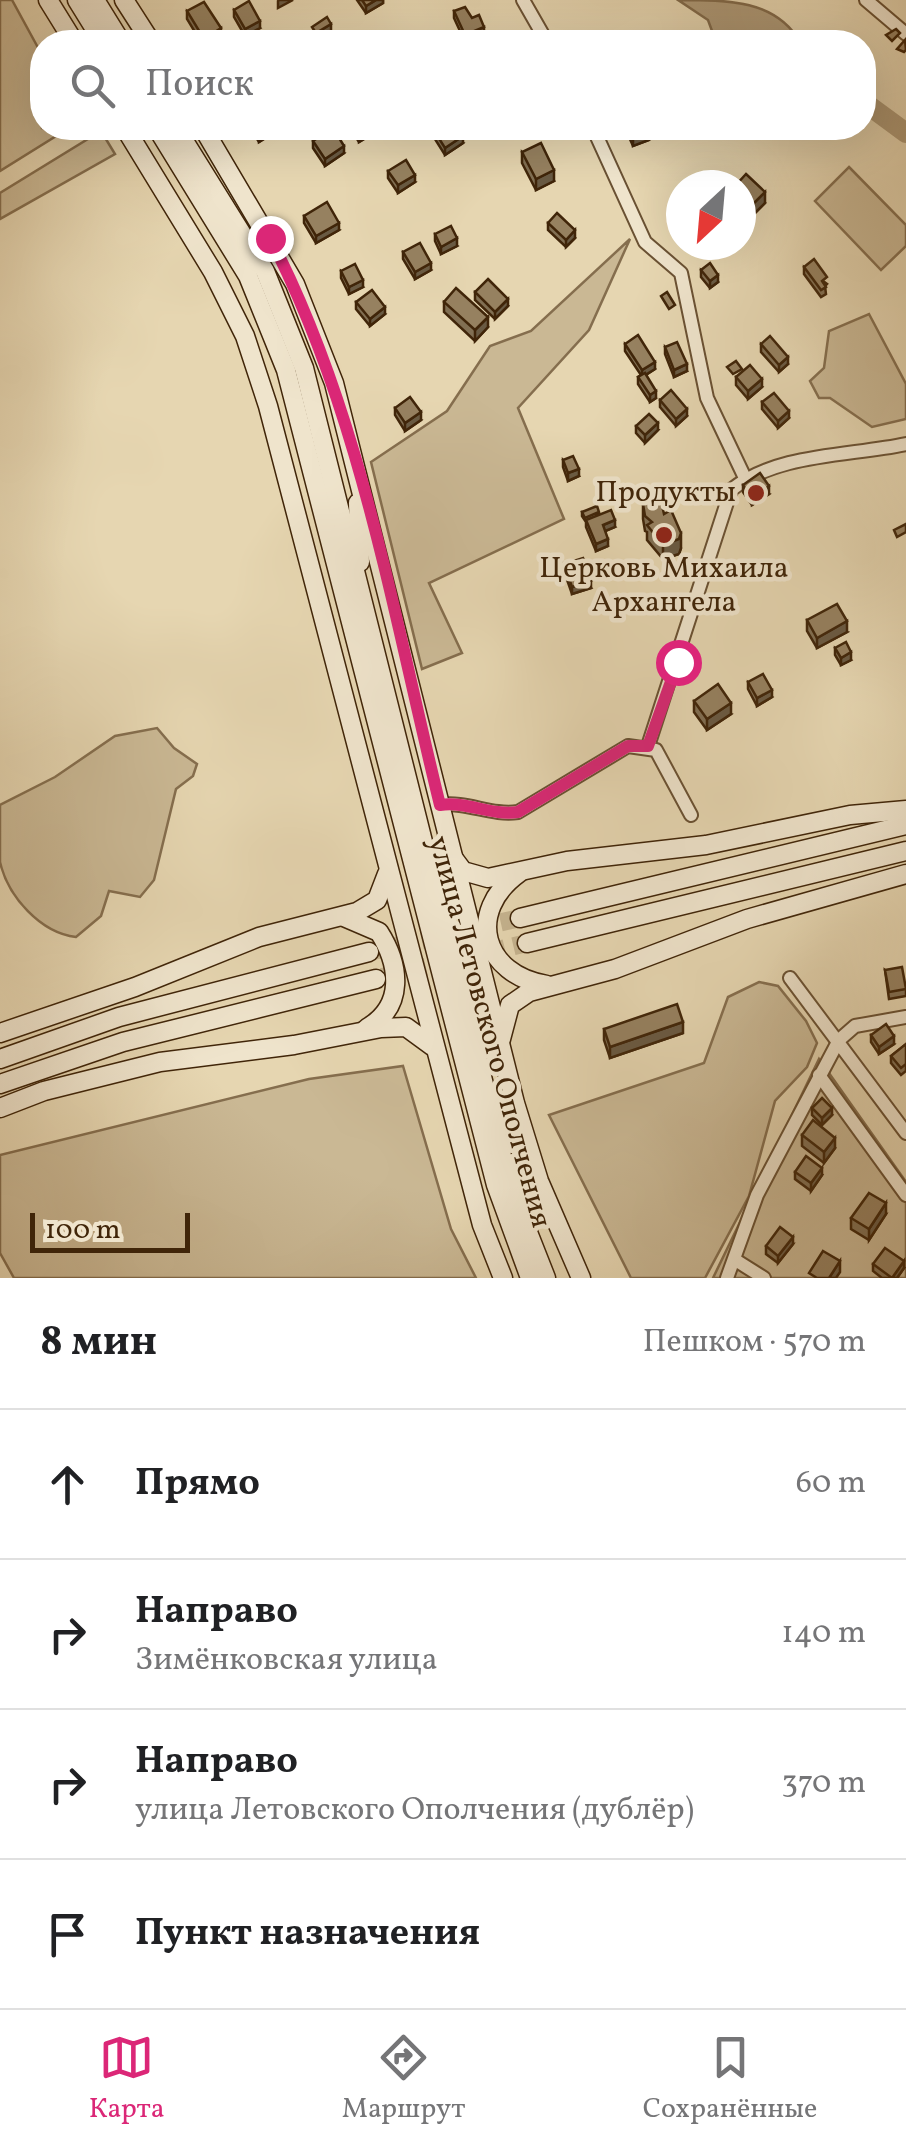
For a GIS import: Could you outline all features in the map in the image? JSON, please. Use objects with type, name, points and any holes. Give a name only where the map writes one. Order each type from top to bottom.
[{"type":"street","points":[[48,0],[67,30]]},
{"type":"street","points":[[77,0],[96,30]]},
{"type":"street","points":[[95,0],[114,30]]},
{"type":"street","points":[[124,0],[143,30]]},
{"type":"street","points":[[523,0],[540,30]]},
{"type":"street","points":[[866,0],[906,34]]},
{"type":"street","points":[[133,140],[204,256],[245,336],[268,406],[482,1225],[504,1278]]},
{"type":"street","name":"улица Летовского Ополчения","points":[[165,140],[223,231],[271,326],[377,690],[509,1184],[546,1278]]},
{"type":"street","name":"улица Летовского Ополчения","points":[[184,140],[238,223],[288,323],[304,368],[496,1185],[530,1278]]},
{"type":"street","points":[[210,140],[294,284],[334,383],[501,1049],[538,1181],[577,1275]]},
{"type":"street","points":[[598,140],[645,242],[680,272],[707,398],[746,478]]},
{"type":"street","points":[[648,746],[728,496],[746,478],[787,464],[906,444]]},
{"type":"street","points":[[357,468],[360,597]]},
{"type":"street","points":[[352,720],[361,700],[377,690],[400,692],[415,705]]},
{"type":"street","points":[[440,805],[456,803],[504,814],[518,812],[628,746],[648,746],[656,750],[692,815]]},
{"type":"street","points":[[454,859],[463,871],[481,878],[568,861],[706,844],[850,816],[906,810]]},
{"type":"street","points":[[520,918],[906,825]]},
{"type":"street","points":[[526,943],[906,851]]},
{"type":"street","points":[[0,1034],[135,988],[259,937],[338,916],[377,900],[388,868]]},
{"type":"street","points":[[519,872],[495,896],[487,928],[490,942],[503,968],[515,977],[552,986]]},
{"type":"street","points":[[501,1049],[510,1004],[529,992],[615,969],[747,919],[906,874]]},
{"type":"street","points":[[338,916],[354,918],[379,932],[393,961],[395,996],[377,1022],[358,1033]]},
{"type":"street","points":[[0,1059],[120,1016],[369,952]]},
{"type":"street","points":[[790,978],[906,1133]]},
{"type":"street","points":[[0,1084],[123,1042],[376,979]]},
{"type":"street","points":[[728,1278],[757,1195],[839,1040],[855,1026],[906,1017]]},
{"type":"street","points":[[0,1108],[44,1091],[160,1062],[406,1027],[425,1037],[438,1058]]},
{"type":"street","points":[[819,1075],[906,1195]]},
{"type":"street","points":[[737,1261],[764,1278]]},
{"type":"shaded area","points":[[0,0],[12,0],[30,33],[30,140],[50,140],[0,171]]},
{"type":"shaded area","points":[[678,0],[749,5],[778,18],[791,30],[712,30],[708,20]]},
{"type":"shaded area","points":[[86,140],[106,140],[115,154],[0,219],[0,193]]},
{"type":"shaded area","points":[[849,167],[906,225],[906,246],[881,270],[815,201]]},
{"type":"shaded area","points":[[630,239],[589,330],[518,408],[564,519],[429,583],[462,653],[422,669],[371,462],[447,411],[490,346],[531,331]]},
{"type":"shaded area","points":[[869,314],[906,384],[906,419],[872,427],[830,398],[819,398],[810,381],[824,368],[829,331]]},
{"type":"shaded area","points":[[157,728],[174,748],[197,764],[193,776],[176,789],[154,880],[140,897],[109,891],[101,916],[76,937],[50,929],[18,900],[4,875],[0,862],[0,805],[55,777],[115,736]]},
{"type":"shaded area","points":[[759,982],[778,986],[806,1021],[817,1043],[807,1067],[775,1101],[749,1196],[705,1278],[631,1278],[549,1115],[704,1063],[728,997]]},
{"type":"shaded area","points":[[819,1059],[906,1182],[906,1278],[713,1278]]},
{"type":"shaded area","points":[[403,1066],[451,1229],[476,1278],[14,1278],[0,1253],[0,1155],[309,1079]]},
{"type":"building","points":[[249,1],[260,21],[245,29],[234,10]]},
{"type":"building","points":[[204,2],[221,28],[199,30],[187,11]]},
{"type":"building","points":[[465,7],[472,18],[479,15],[484,27],[463,30],[454,11]]},
{"type":"building","points":[[327,17],[331,24],[321,30],[312,27]]},
{"type":"building","points":[[896,29],[900,33],[892,41],[886,35]]},
{"type":"building","points":[[340,140],[344,146],[325,159],[313,141]]},
{"type":"building","points":[[440,140],[457,140],[445,148]]},
{"type":"building","points":[[541,143],[554,170],[536,179],[522,152]]},
{"type":"building","points":[[406,160],[415,175],[398,185],[388,171]]},
{"type":"building","points":[[756,183],[765,192],[756,201]]},
{"type":"building","points":[[327,202],[339,223],[316,236],[304,216]]},
{"type":"building","points":[[557,213],[575,230],[566,240],[548,223]]},
{"type":"building","points":[[451,226],[457,238],[441,247],[435,234]]},
{"type":"building","points":[[420,243],[431,263],[415,272],[403,252]]},
{"type":"building","points":[[814,259],[827,277],[822,281],[826,287],[821,290],[804,267]]},
{"type":"building","points":[[710,263],[718,275],[710,281],[701,270]]},
{"type":"building","points":[[355,264],[363,280],[349,287],[341,271]]},
{"type":"building","points":[[488,279],[508,299],[495,312],[475,292]]},
{"type":"building","points":[[456,288],[488,317],[475,330],[444,302]]},
{"type":"building","points":[[372,290],[385,307],[370,319],[356,302]]},
{"type":"building","points":[[667,292],[675,305],[669,309],[661,296]]},
{"type":"building","points":[[638,335],[655,362],[642,370],[625,344]]},
{"type":"building","points":[[770,336],[788,357],[779,365],[761,344]]},
{"type":"building","points":[[677,342],[687,364],[674,370],[665,347]]},
{"type":"building","points":[[736,361],[742,369],[733,374],[727,367]]},
{"type":"building","points":[[750,365],[762,379],[748,391],[736,377]]},
{"type":"building","points":[[645,373],[656,391],[650,395],[638,377]]},
{"type":"building","points":[[671,390],[687,409],[676,419],[660,400]]},
{"type":"building","points":[[774,393],[789,411],[778,421],[762,402]]},
{"type":"building","points":[[410,397],[421,412],[405,423],[395,408]]},
{"type":"building","points":[[649,414],[658,423],[645,435],[636,426]]},
{"type":"building","points":[[573,456],[579,469],[568,473],[563,460]]},
{"type":"building","points":[[760,473],[769,486],[752,498],[743,485]]},
{"type":"building","points":[[652,498],[662,505],[664,514],[671,510],[681,533],[679,539],[663,545],[647,525],[652,522],[645,516],[643,504]]},
{"type":"building","points":[[597,506],[599,512],[585,518],[582,512]]},
{"type":"building","points":[[611,510],[615,520],[603,525],[608,539],[596,544],[586,520]]},
{"type":"building","points":[[906,524],[906,532],[897,537],[894,530]]},
{"type":"building","points":[[583,558],[591,581],[572,587],[564,564]]},
{"type":"building","points":[[837,604],[847,621],[817,638],[807,620]]},
{"type":"building","points":[[846,642],[851,652],[841,658],[835,648]]},
{"type":"building","points":[[763,674],[772,690],[757,698],[748,682]]},
{"type":"building","points":[[718,684],[731,703],[707,719],[694,701]]},
{"type":"building","points":[[902,967],[906,989],[889,992],[885,970]]},
{"type":"building","points":[[677,1004],[683,1022],[610,1047],[604,1029]]},
{"type":"building","points":[[886,1024],[894,1036],[879,1047],[871,1035]]},
{"type":"building","points":[[906,1044],[906,1064],[901,1068],[891,1056]]},
{"type":"building","points":[[822,1098],[832,1108],[822,1118],[812,1108]]},
{"type":"building","points":[[813,1120],[835,1138],[824,1152],[802,1135]]},
{"type":"building","points":[[806,1156],[822,1168],[811,1183],[795,1172]]},
{"type":"building","points":[[869,1193],[886,1203],[869,1229],[851,1218]]},
{"type":"building","points":[[780,1227],[793,1237],[778,1256],[766,1246]]},
{"type":"building","points":[[885,1248],[904,1261],[892,1278],[873,1264]]},
{"type":"building","points":[[823,1251],[840,1261],[829,1278],[817,1278],[809,1273]]},
{"type":"waterway","points":[[876,111],[906,133]]},
{"type":"tunnel","points":[[369,952],[520,918]]},
{"type":"tunnel","points":[[382,977],[527,943]]},
{"type":"place","name":"Продукты","points":[[756,493]]},
{"type":"place","name":"Церковь Михаила Архангела","points":[[664,535]]},
{"type":"route","points":[[270,238],[294,284],[334,383],[440,805],[456,803],[504,814],[518,812],[628,746],[648,746],[678,662]]}]
